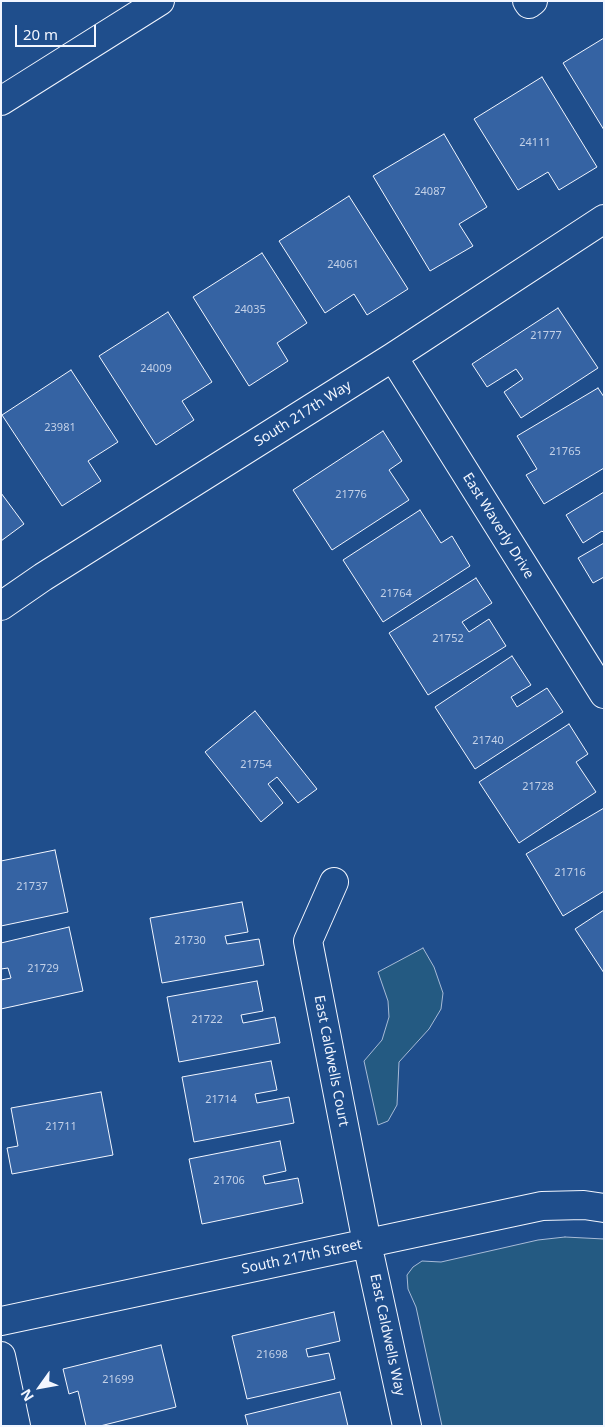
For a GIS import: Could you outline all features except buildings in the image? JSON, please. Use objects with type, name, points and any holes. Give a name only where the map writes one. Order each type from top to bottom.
[{"type":"street","points":[[1,101],[160,1]]},
{"type":"street","points":[[527,1],[529,4],[533,1]]},
{"type":"street","name":"South 217th Way","points":[[1,606],[51,572],[393,358],[604,219]]},
{"type":"street","name":"East Waverly Drive","points":[[393,358],[604,694]]},
{"type":"street","name":"East Caldwells Court","points":[[334,882],[308,941],[367,1243]]},
{"type":"street","name":"South 217th Street","points":[[1,1321],[542,1206],[584,1205],[604,1208]]},
{"type":"street","name":"East Caldwells Way","points":[[367,1243],[407,1426]]},
{"type":"street","points":[[1,1356],[16,1426]]},
{"type":"shaded area","points":[[423,948],[434,967],[443,993],[441,1009],[429,1029],[399,1062],[397,1105],[388,1121],[378,1125],[364,1061],[382,1040],[389,1017],[388,1001],[378,972]]},
{"type":"shaded area","points":[[565,1237],[604,1239],[604,1426],[442,1426],[416,1307],[408,1289],[407,1275],[413,1267],[422,1261],[441,1262],[538,1240]]}]
